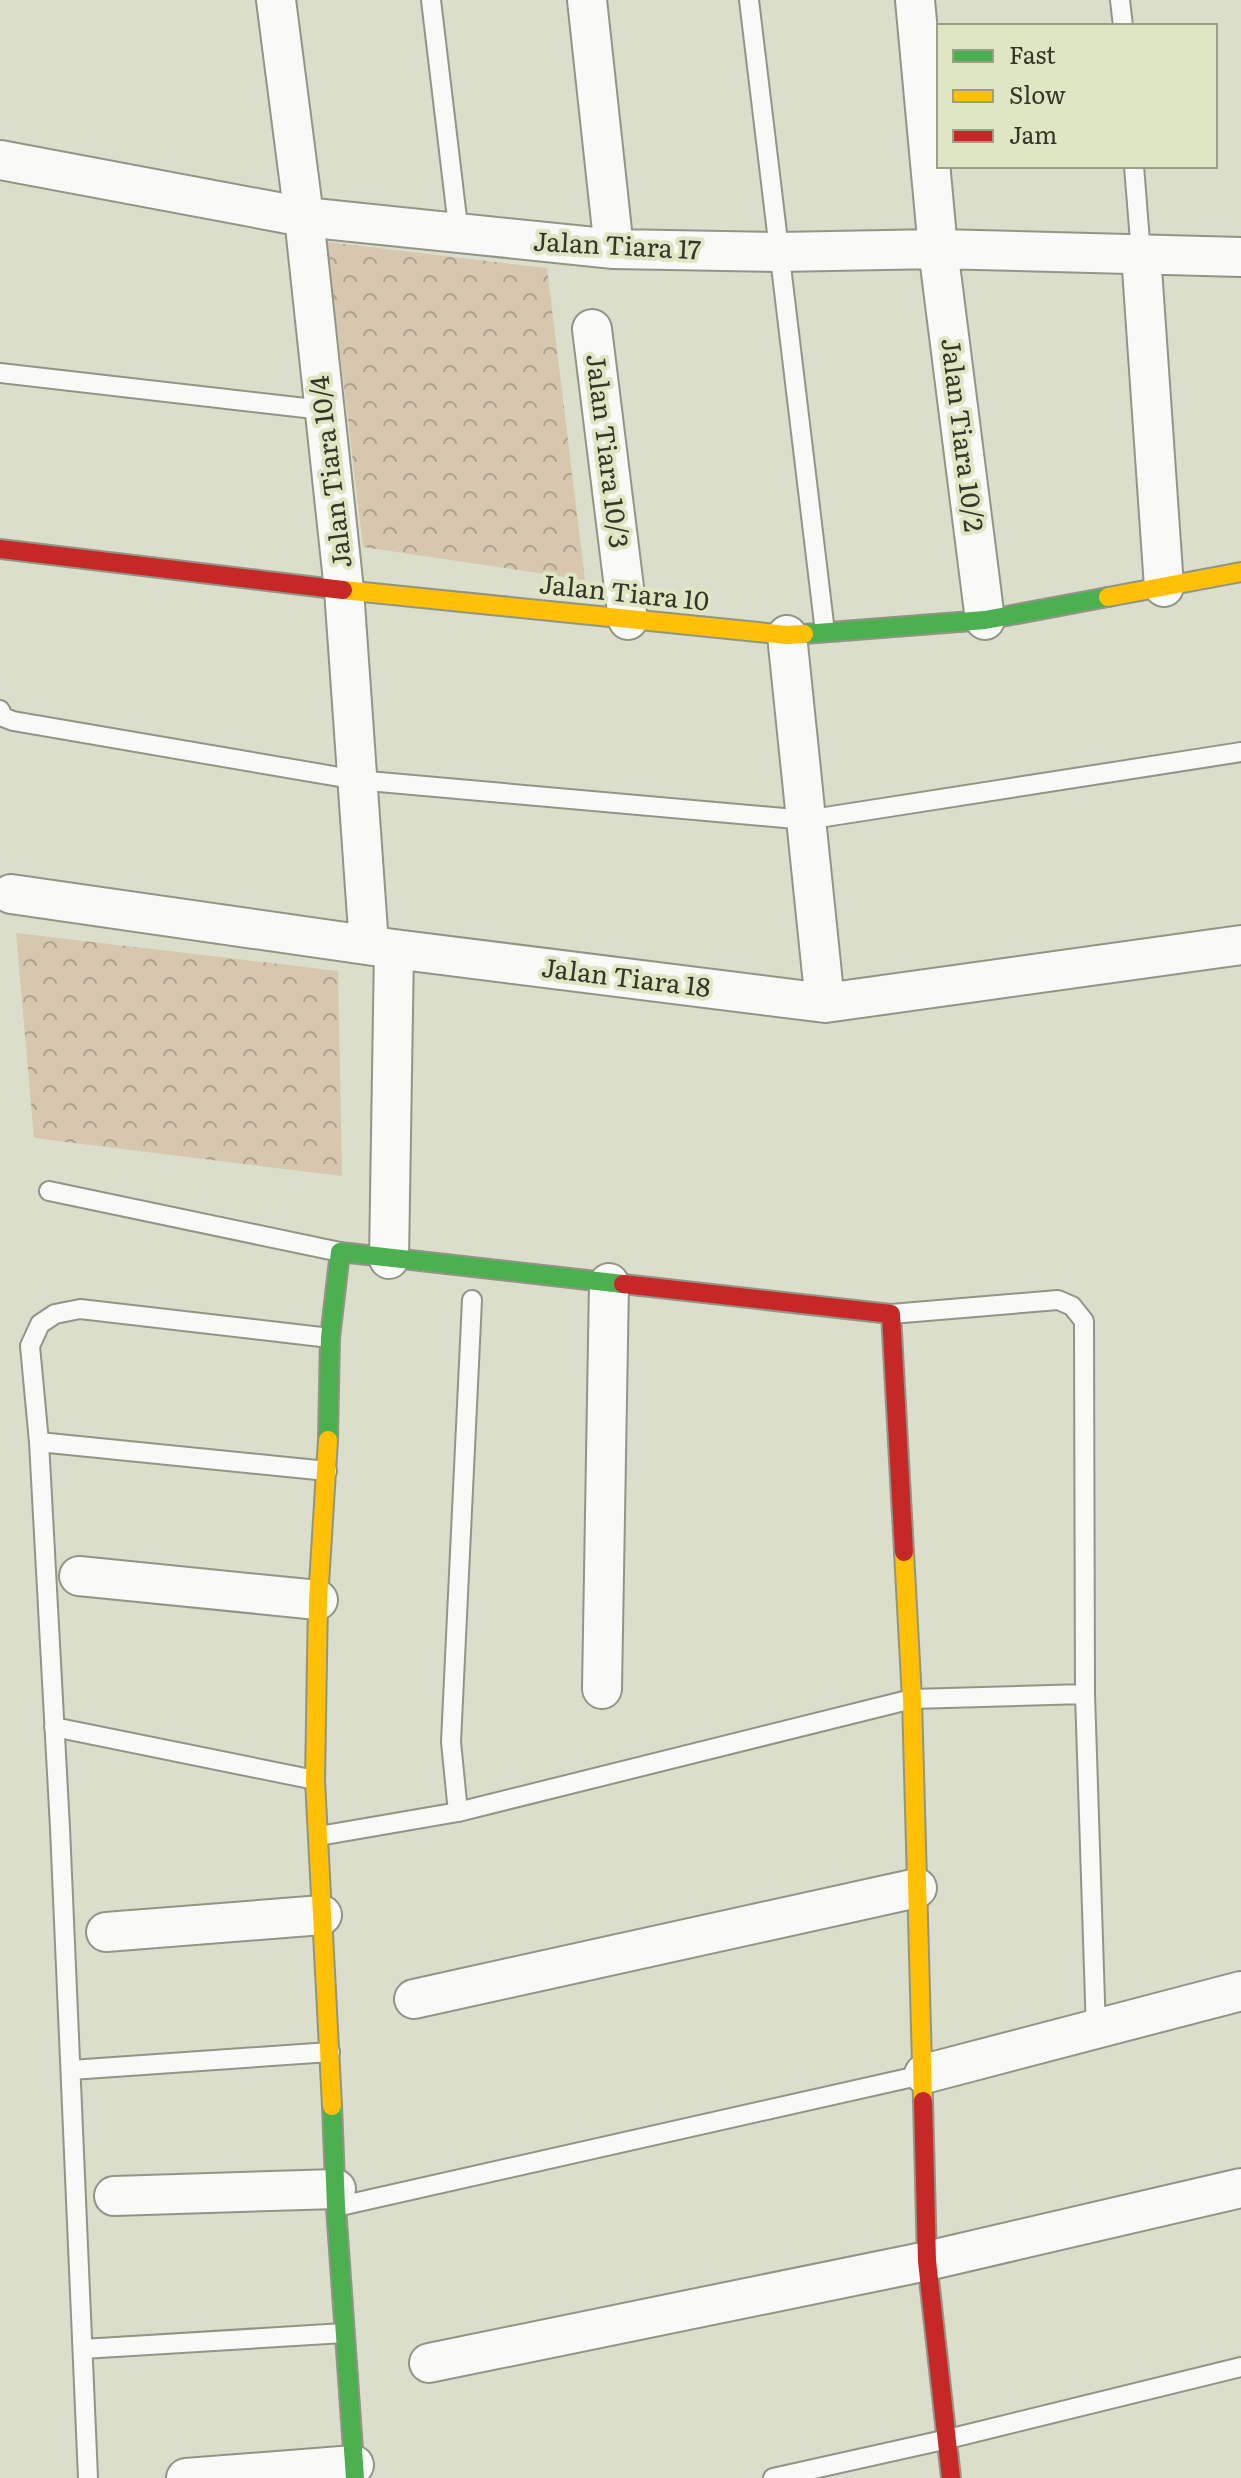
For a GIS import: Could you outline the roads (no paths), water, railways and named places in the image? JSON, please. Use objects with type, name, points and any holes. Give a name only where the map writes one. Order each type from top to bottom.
[{"type":"street","name":"Jalan Tiara 10/4","points":[[276,0],[304,217],[344,590],[357,780],[382,947],[389,1259]]},
{"type":"street","points":[[587,0],[614,249]]},
{"type":"street","name":"Jalan Tiara 10/2","points":[[915,0],[938,249],[985,620]]},
{"type":"street","name":"Jalan Tiara 17","points":[[0,160],[304,217],[614,249],[778,252],[938,249],[1241,257]]},
{"type":"street","points":[[1141,254],[1164,587]]},
{"type":"street","name":"Jalan Tiara 10/3","points":[[592,329],[628,620]]},
{"type":"street","name":"Jalan Tiara 10","points":[[0,549],[344,590],[787,635],[985,620],[1241,572]]},
{"type":"street","points":[[787,635],[825,1003]]},
{"type":"street","name":"Jalan Tiara 18","points":[[11,894],[382,947],[825,1003],[1241,945]]},
{"type":"street","points":[[186,2478],[354,2472],[336,2198],[315,1780],[318,1600],[327,1471],[330,1338],[340,1252],[891,1314],[912,1699],[927,2261],[951,2478]]},
{"type":"street","points":[[602,1689],[609,1283]]},
{"type":"street","points":[[79,1576],[318,1600]]},
{"type":"street","points":[[414,1999],[917,1888]]},
{"type":"street","points":[[106,1932],[322,1915]]},
{"type":"street","points":[[924,2074],[1241,1991]]},
{"type":"street","points":[[429,2363],[927,2261],[1241,2188]]},
{"type":"street","points":[[114,2196],[336,2198]]},
{"type":"lane","points":[[431,0],[459,235]]},
{"type":"lane","points":[[749,0],[825,632]]},
{"type":"lane","points":[[1120,0],[1123,24]]},
{"type":"lane","points":[[1134,168],[1141,254]]},
{"type":"lane","points":[[0,373],[323,410]]},
{"type":"lane","points":[[0,710],[3,717],[13,721],[357,780],[806,820],[1241,752]]},
{"type":"lane","points":[[49,1191],[340,1252]]},
{"type":"lane","points":[[458,1812],[451,1742],[472,1300]]},
{"type":"lane","points":[[891,1314],[1058,1300],[1072,1306],[1084,1321],[1085,1694],[1096,2031]]},
{"type":"lane","points":[[88,2478],[54,1727],[39,1442],[30,1346],[40,1324],[55,1314],[80,1309],[330,1338]]},
{"type":"lane","points":[[39,1442],[327,1471]]},
{"type":"lane","points":[[319,1836],[458,1812],[912,1699],[1085,1694]]},
{"type":"lane","points":[[54,1727],[315,1780]]},
{"type":"lane","points":[[71,2070],[330,2052]]},
{"type":"lane","points":[[336,2198],[924,2074]]},
{"type":"lane","points":[[83,2349],[344,2333]]},
{"type":"lane","points":[[773,2478],[948,2439],[1241,2367]]}]
